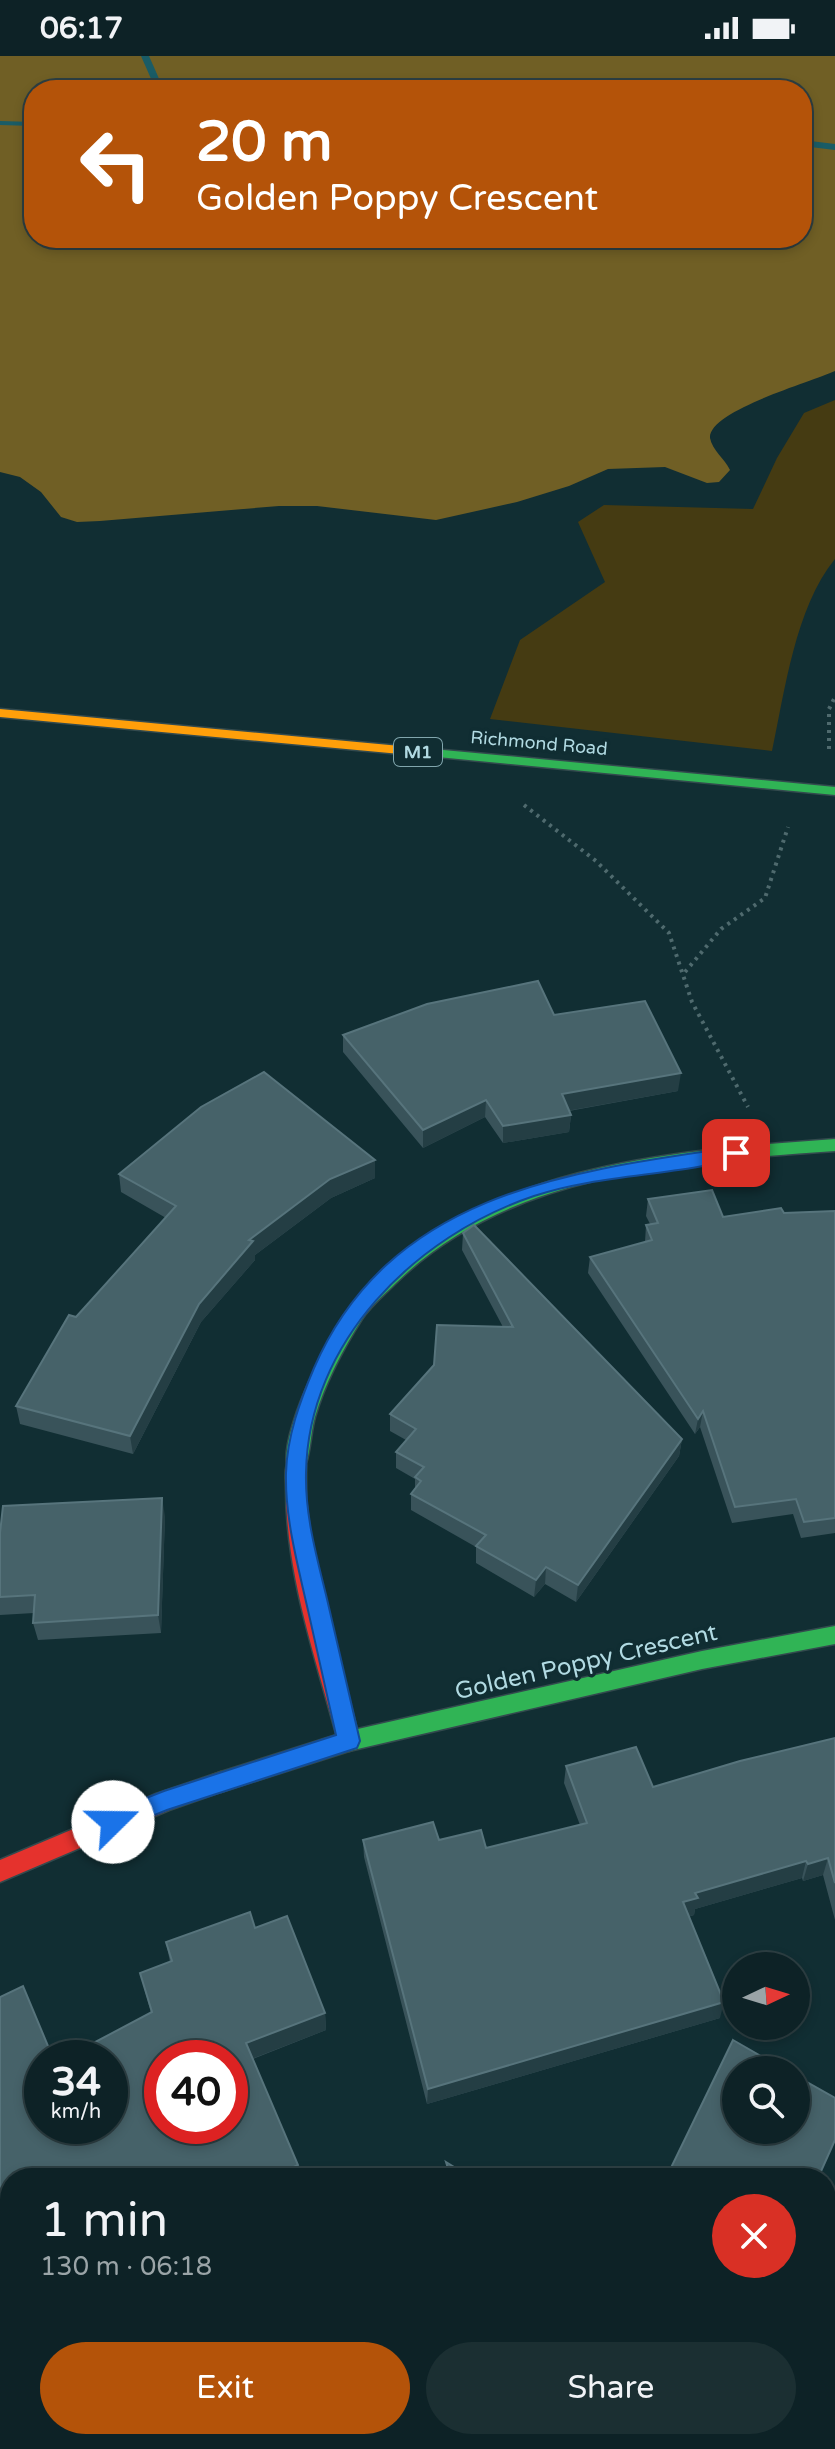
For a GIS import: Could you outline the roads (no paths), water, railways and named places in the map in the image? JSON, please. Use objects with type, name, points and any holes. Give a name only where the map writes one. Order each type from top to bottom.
[{"type":"main road","name":"Richmond Road","points":[[0,713],[831,791]]},
{"type":"main road","points":[[349,1741],[301,1535],[296,1473],[306,1409],[337,1337],[360,1304],[403,1261],[468,1217],[531,1190],[656,1164],[771,1149],[835,1145]]},
{"type":"main road","name":"Golden Poppy Crescent","points":[[0,1871],[164,1801],[349,1741],[702,1660],[835,1635]]},
{"type":"waterway","points":[[145,56],[156,80]]},
{"type":"waterway","points":[[0,123],[24,124]]},
{"type":"waterway","points":[[812,144],[835,147]]}]
